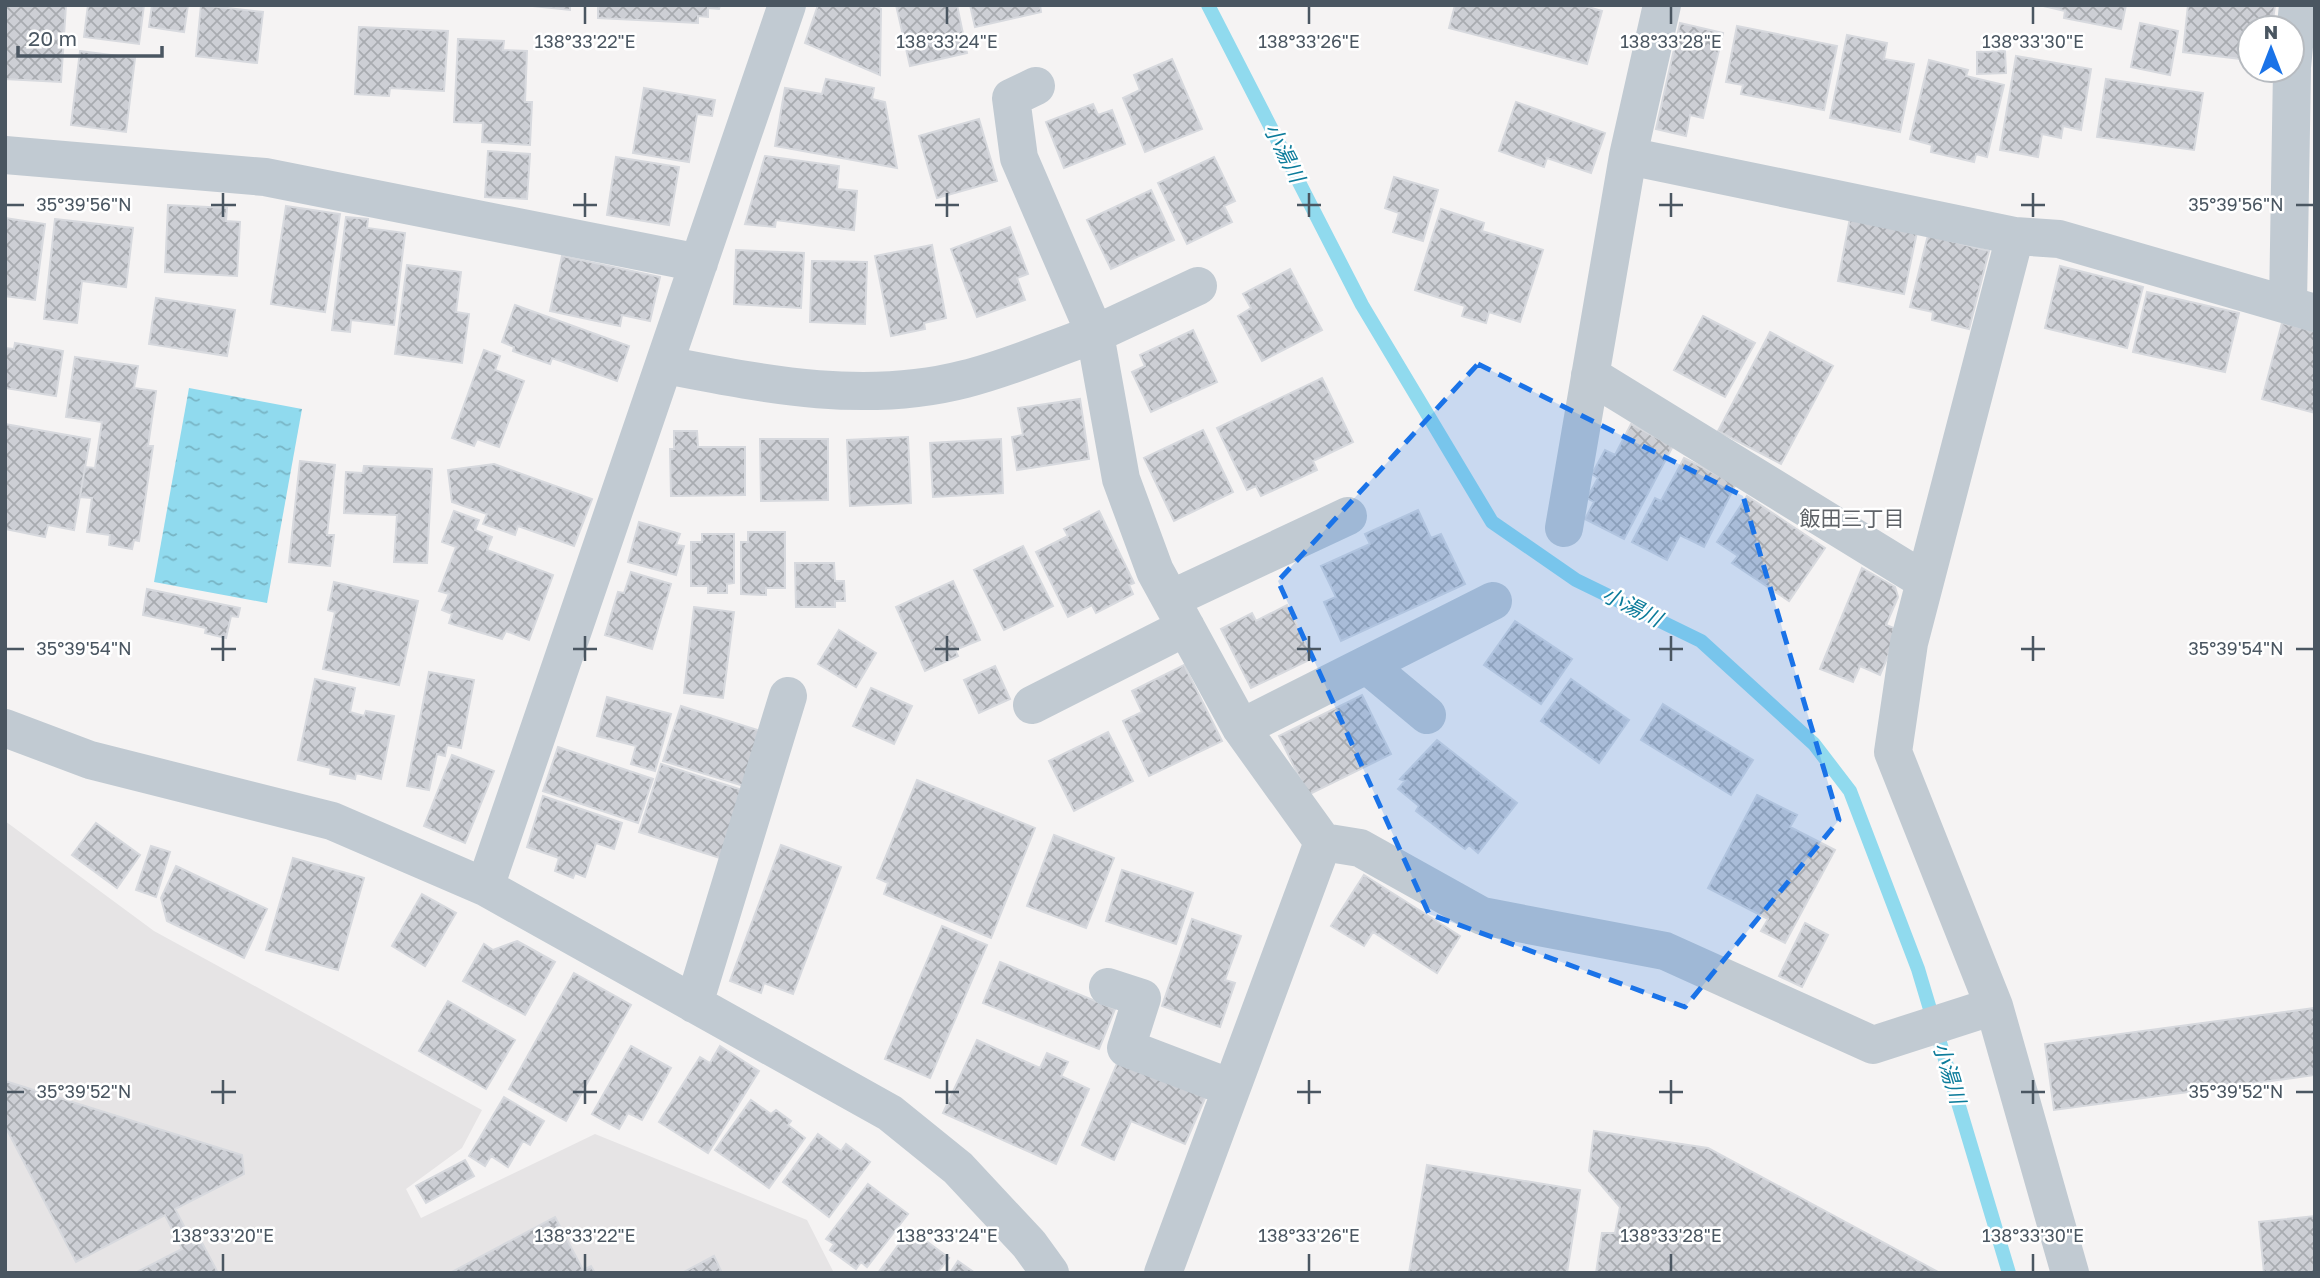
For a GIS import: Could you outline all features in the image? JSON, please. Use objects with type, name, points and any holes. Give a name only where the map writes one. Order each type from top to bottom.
[{"type":"street","points":[[485,887],[788,5]]},
{"type":"street","points":[[1564,528],[1628,156],[1662,5]]},
{"type":"street","points":[[1628,156],[2015,236],[2059,239],[2301,308],[2293,84]]},
{"type":"street","points":[[1036,86],[1011,99],[1019,158],[1095,334],[1121,479],[1155,571],[1241,728],[1323,842],[1360,848],[1482,916],[1665,951],[1872,1045],[1985,1009]]},
{"type":"street","points":[[5,155],[265,177],[699,263]]},
{"type":"street","points":[[2015,236],[1909,643],[1893,752],[1985,1009],[2070,1273]]},
{"type":"street","points":[[665,365],[779,387],[888,392],[964,379],[1095,334],[1198,286]]},
{"type":"street","points":[[1590,376],[1925,582]]},
{"type":"street","points":[[1032,705],[1178,613],[1348,516]]},
{"type":"street","points":[[1241,728],[1493,601]]},
{"type":"street","points":[[1367,664],[1427,715]]},
{"type":"street","points":[[694,1004],[788,696]]},
{"type":"street","points":[[5,728],[90,760],[332,821],[485,887],[890,1113],[958,1168],[1029,1244],[1050,1273]]},
{"type":"street","points":[[1163,1273],[1323,842]]},
{"type":"street","points":[[1108,987],[1142,998],[1126,1048],[1231,1088]]},
{"type":"highlighted area","points":[[1478,364],[1743,496],[1839,820],[1685,1007],[1429,914],[1278,581]]},
{"type":"shaded area","points":[[5,821],[154,931],[482,1110],[462,1148],[406,1189],[421,1218],[595,1134],[807,1220],[834,1273],[5,1273]]},
{"type":"water","points":[[189,388],[302,409],[267,603],[154,582]]},
{"type":"building","points":[[5,5],[66,5],[61,82],[5,79]]},
{"type":"building","points":[[88,5],[144,5],[139,44],[84,37]]},
{"type":"building","points":[[152,5],[188,5],[184,32],[149,27]]},
{"type":"building","points":[[201,5],[263,12],[257,63],[196,56]]},
{"type":"building","points":[[523,5],[570,5],[570,10]]},
{"type":"building","points":[[598,5],[720,5],[719,9],[708,8],[708,17],[698,16],[698,23],[598,18]]},
{"type":"building","points":[[818,5],[872,5],[881,9],[880,75],[805,43]]},
{"type":"building","points":[[896,5],[957,5],[967,53],[910,66]]},
{"type":"building","points":[[970,5],[1040,5],[1041,12],[975,27]]},
{"type":"building","points":[[1455,5],[1581,5],[1602,11],[1587,64],[1449,28]]},
{"type":"building","points":[[2039,5],[2126,5],[2121,29],[2064,18],[2065,11]]},
{"type":"building","points":[[2188,5],[2275,5],[2274,14],[2236,14],[2236,58],[2183,52]]},
{"type":"building","points":[[1680,23],[1723,33],[1703,118],[1690,115],[1686,136],[1656,129]]},
{"type":"building","points":[[2140,23],[2178,31],[2170,75],[2131,67]]},
{"type":"building","points":[[1737,26],[1837,46],[1824,110],[1741,94],[1743,85],[1726,82]]},
{"type":"building","points":[[359,27],[448,31],[444,91],[390,88],[389,96],[355,94]]},
{"type":"building","points":[[1847,35],[1887,43],[1884,59],[1914,64],[1900,132],[1830,118]]},
{"type":"building","points":[[458,39],[504,41],[503,50],[527,51],[525,102],[532,102],[530,145],[482,142],[483,123],[454,122]]},
{"type":"building","points":[[80,51],[135,58],[126,132],[71,125]]},
{"type":"building","points":[[2005,51],[2006,73],[1977,74],[1977,52]]},
{"type":"building","points":[[2016,56],[2091,69],[2081,130],[2063,126],[2061,138],[2042,134],[2038,157],[2000,150]]},
{"type":"building","points":[[1172,59],[1202,129],[1145,152],[1123,98],[1140,90],[1134,75]]},
{"type":"building","points":[[1929,60],[1968,70],[1966,76],[2004,85],[1987,157],[1976,154],[1974,162],[1931,152],[1932,145],[1910,139]]},
{"type":"building","points":[[826,79],[874,88],[872,99],[885,102],[897,168],[775,146],[785,88],[822,94]]},
{"type":"building","points":[[2106,79],[2203,93],[2194,150],[2097,137]]},
{"type":"building","points":[[644,88],[715,100],[712,116],[697,114],[689,162],[633,153]]},
{"type":"building","points":[[1516,102],[1605,133],[1591,173],[1547,158],[1544,167],[1499,151]]},
{"type":"building","points":[[1093,104],[1098,115],[1112,110],[1125,144],[1064,168],[1046,122]]},
{"type":"building","points":[[979,119],[997,181],[937,198],[919,136]]},
{"type":"building","points":[[488,151],[530,154],[527,199],[485,197]]},
{"type":"building","points":[[765,156],[839,166],[837,189],[857,191],[854,230],[776,220],[775,227],[745,224]]},
{"type":"building","points":[[616,157],[679,167],[669,225],[607,215]]},
{"type":"building","points":[[1214,157],[1235,201],[1224,206],[1232,222],[1187,244],[1158,183]]},
{"type":"building","points":[[1394,177],[1438,190],[1423,241],[1393,232],[1399,213],[1385,208]]},
{"type":"building","points":[[1151,190],[1174,240],[1111,269],[1087,220]]},
{"type":"building","points":[[168,205],[227,208],[226,221],[240,222],[237,276],[165,272]]},
{"type":"building","points":[[286,206],[340,214],[325,312],[271,304]]},
{"type":"building","points":[[1441,209],[1484,223],[1482,231],[1543,250],[1520,322],[1489,312],[1486,323],[1462,316],[1465,306],[1415,290]]},
{"type":"building","points":[[346,217],[368,219],[367,228],[405,233],[394,325],[351,320],[350,332],[332,330]]},
{"type":"building","points":[[5,218],[45,224],[35,300],[5,296]]},
{"type":"building","points":[[1850,218],[1917,232],[1904,294],[1838,281]]},
{"type":"building","points":[[55,219],[133,228],[126,287],[82,281],[77,323],[44,319]]},
{"type":"building","points":[[1010,227],[1028,274],[1017,278],[1025,300],[977,317],[951,249]]},
{"type":"building","points":[[1928,235],[1989,251],[1969,329],[1932,320],[1933,312],[1910,307]]},
{"type":"building","points":[[932,245],[946,318],[924,323],[925,329],[891,336],[875,256]]},
{"type":"building","points":[[736,250],[804,253],[801,308],[734,304]]},
{"type":"building","points":[[562,256],[660,277],[650,321],[622,315],[620,326],[550,311]]},
{"type":"building","points":[[812,261],[867,262],[865,324],[810,322]]},
{"type":"building","points":[[407,265],[461,272],[456,312],[469,314],[462,363],[395,354]]},
{"type":"building","points":[[2060,266],[2143,287],[2127,348],[2045,328]]},
{"type":"building","points":[[1290,269],[1322,330],[1262,361],[1238,316],[1251,308],[1243,294]]},
{"type":"building","points":[[2147,292],[2239,313],[2225,372],[2133,352]]},
{"type":"building","points":[[156,298],[235,310],[227,356],[149,344]]},
{"type":"building","points":[[515,305],[629,346],[617,381],[552,358],[550,364],[513,351],[514,347],[502,342]]},
{"type":"building","points":[[1703,316],[1755,343],[1725,397],[1674,370]]},
{"type":"building","points":[[2282,323],[2315,331],[2315,413],[2262,399]]},
{"type":"building","points":[[1193,330],[1217,382],[1151,412],[1132,372],[1145,366],[1140,355]]},
{"type":"building","points":[[1770,332],[1833,366],[1781,464],[1718,431]]},
{"type":"building","points":[[15,343],[63,351],[56,396],[5,388],[5,348],[14,349]]},
{"type":"building","points":[[484,350],[500,356],[495,370],[524,381],[499,447],[477,439],[474,446],[452,438]]},
{"type":"building","points":[[75,357],[138,366],[134,388],[156,391],[148,446],[153,446],[139,541],[134,540],[132,549],[109,545],[110,535],[87,532],[92,498],[80,497],[85,467],[95,468],[102,422],[66,417]]},
{"type":"building","points":[[1322,378],[1353,442],[1313,461],[1317,470],[1261,496],[1256,486],[1247,490],[1217,428]]},
{"type":"building","points":[[1080,399],[1089,459],[1017,470],[1012,437],[1023,435],[1018,408]]},
{"type":"building","points":[[5,424],[90,439],[74,530],[48,525],[45,537],[5,529]]},
{"type":"building","points":[[1631,424],[1673,446],[1624,539],[1585,519],[1594,502],[1587,498],[1598,478],[1592,474],[1605,450],[1615,455]]},
{"type":"building","points":[[1203,430],[1233,492],[1174,521],[1144,458]]},
{"type":"building","points":[[674,431],[697,431],[698,447],[745,447],[745,495],[671,496],[670,449],[674,449]]},
{"type":"building","points":[[908,437],[911,503],[850,506],[847,440]]},
{"type":"building","points":[[760,439],[828,439],[828,500],[761,501]]},
{"type":"building","points":[[1001,439],[1003,493],[933,497],[930,443]]},
{"type":"building","points":[[1684,458],[1736,484],[1704,547],[1680,535],[1667,560],[1632,542],[1655,498],[1661,501]]},
{"type":"building","points":[[300,461],[335,465],[327,535],[334,535],[330,566],[289,562]]},
{"type":"building","points":[[494,464],[592,499],[574,546],[518,526],[515,535],[483,524],[487,514],[452,502],[448,470]]},
{"type":"building","points":[[364,466],[432,469],[427,563],[394,562],[397,515],[344,513],[346,472],[363,473]]},
{"type":"building","points":[[1747,496],[1825,548],[1789,601],[1732,563],[1738,556],[1717,542]]},
{"type":"building","points":[[1418,510],[1431,538],[1441,534],[1465,584],[1341,641],[1324,602],[1336,597],[1321,566],[1370,544],[1365,534]]},
{"type":"building","points":[[454,511],[479,520],[475,530],[492,537],[487,550],[553,575],[529,640],[506,631],[502,639],[449,623],[452,614],[442,610],[449,594],[439,591],[456,547],[442,542]]},
{"type":"building","points":[[1099,511],[1134,583],[1129,585],[1133,594],[1096,613],[1092,605],[1068,617],[1036,552],[1068,536],[1064,529]]},
{"type":"building","points":[[639,522],[680,534],[676,545],[684,546],[676,575],[628,562]]},
{"type":"building","points":[[748,532],[785,532],[785,588],[766,588],[766,595],[741,594],[741,542],[748,542]]},
{"type":"building","points":[[702,534],[734,534],[734,583],[727,584],[727,593],[708,593],[708,586],[691,586],[691,542],[702,542]]},
{"type":"building","points":[[1023,546],[1053,606],[1004,630],[974,570]]},
{"type":"building","points":[[795,563],[834,563],[835,581],[844,581],[845,601],[835,601],[835,607],[796,607]]},
{"type":"building","points":[[1862,568],[1895,587],[1898,597],[1886,625],[1899,630],[1880,675],[1860,666],[1853,682],[1820,669]]},
{"type":"building","points":[[631,572],[671,584],[652,649],[605,635],[618,592],[624,593]]},
{"type":"building","points":[[953,581],[980,640],[955,650],[958,656],[925,671],[896,607]]},
{"type":"building","points":[[334,582],[418,601],[399,685],[323,669],[335,612],[328,610]]},
{"type":"building","points":[[147,589],[240,608],[238,617],[231,616],[226,638],[205,633],[206,628],[143,615]]},
{"type":"building","points":[[1287,605],[1313,658],[1251,688],[1221,629],[1252,613],[1256,621]]},
{"type":"building","points":[[694,607],[734,612],[723,698],[684,693]]},
{"type":"building","points":[[1515,621],[1572,659],[1541,704],[1484,665]]},
{"type":"building","points":[[839,630],[876,653],[856,687],[818,664]]},
{"type":"building","points":[[1184,665],[1222,741],[1149,776],[1123,721],[1142,712],[1132,691]]},
{"type":"building","points":[[995,666],[1010,699],[979,713],[964,680]]},
{"type":"building","points":[[429,672],[474,680],[461,748],[447,745],[445,756],[437,754],[429,790],[407,786]]},
{"type":"building","points":[[315,679],[355,688],[350,712],[364,716],[366,711],[394,716],[381,779],[356,773],[355,779],[330,774],[331,768],[298,760]]},
{"type":"building","points":[[1571,679],[1629,720],[1599,763],[1541,721]]},
{"type":"building","points":[[871,688],[912,706],[894,744],[853,726]]},
{"type":"building","points":[[1362,695],[1391,754],[1308,795],[1279,736]]},
{"type":"building","points":[[607,697],[671,714],[655,771],[631,764],[636,746],[597,736]]},
{"type":"building","points":[[1663,704],[1753,760],[1731,795],[1641,740]]},
{"type":"building","points":[[681,706],[764,732],[747,787],[663,761]]},
{"type":"building","points":[[1108,732],[1133,781],[1074,811],[1049,761]]},
{"type":"building","points":[[1437,740],[1517,803],[1478,853],[1469,845],[1465,849],[1416,811],[1419,806],[1398,789],[1405,781],[1400,779]]},
{"type":"building","points":[[558,747],[653,779],[638,823],[543,791]]},
{"type":"building","points":[[452,755],[494,771],[465,843],[424,826]]},
{"type":"building","points":[[661,764],[745,791],[723,859],[639,832]]},
{"type":"building","points":[[917,780],[1035,828],[991,938],[884,894],[888,883],[877,878]]},
{"type":"building","points":[[1757,795],[1797,815],[1790,827],[1835,850],[1785,943],[1761,931],[1768,919],[1708,888]]},
{"type":"building","points":[[543,796],[622,823],[614,849],[596,843],[585,877],[575,873],[573,878],[555,871],[559,858],[527,847]]},
{"type":"building","points":[[96,823],[140,855],[117,888],[72,855]]},
{"type":"building","points":[[1054,835],[1114,858],[1086,928],[1027,906]]},
{"type":"building","points":[[781,845],[841,867],[793,994],[764,983],[761,993],[730,981]]},
{"type":"building","points":[[151,846],[170,852],[156,897],[136,890]]},
{"type":"building","points":[[293,858],[364,878],[338,970],[266,950]]},
{"type":"building","points":[[176,866],[267,909],[244,958],[167,921],[161,898]]},
{"type":"building","points":[[1122,870],[1193,893],[1176,944],[1106,921]]},
{"type":"building","points":[[1364,875],[1460,936],[1437,973],[1373,932],[1364,946],[1331,926]]},
{"type":"building","points":[[422,894],[456,913],[425,966],[392,946]]},
{"type":"building","points":[[1192,919],[1241,936],[1225,980],[1235,983],[1220,1027],[1162,1006]]},
{"type":"building","points":[[1805,923],[1828,935],[1802,987],[1779,976]]},
{"type":"building","points":[[942,926],[987,945],[930,1078],[885,1059]]},
{"type":"building","points":[[517,941],[555,962],[525,1015],[463,981],[484,944],[493,950]]},
{"type":"building","points":[[1000,962],[1115,1009],[1099,1049],[983,1003]]},
{"type":"building","points":[[574,973],[631,1005],[566,1121],[509,1089]]},
{"type":"building","points":[[448,1001],[515,1040],[486,1089],[419,1051]]},
{"type":"building","points":[[2315,1008],[2315,1075],[2054,1110],[2045,1044]]},
{"type":"building","points":[[977,1040],[1040,1068],[1047,1053],[1068,1062],[1061,1076],[1089,1089],[1056,1164],[943,1113]]},
{"type":"building","points":[[631,1046],[671,1068],[642,1120],[628,1113],[619,1129],[592,1114]]},
{"type":"building","points":[[720,1046],[759,1071],[708,1153],[659,1122],[700,1057],[710,1063]]},
{"type":"building","points":[[1119,1059],[1206,1096],[1185,1144],[1131,1121],[1114,1160],[1082,1145]]},
{"type":"building","points":[[5,1081],[242,1155],[244,1174],[175,1209],[194,1245],[201,1241],[218,1273],[135,1273],[182,1249],[165,1215],[76,1262],[5,1126]]},
{"type":"building","points":[[504,1097],[544,1121],[530,1145],[523,1141],[508,1167],[491,1156],[485,1166],[469,1156]]},
{"type":"building","points":[[751,1100],[771,1114],[776,1110],[791,1121],[788,1125],[805,1138],[769,1188],[715,1150]]},
{"type":"building","points":[[1594,1131],[1708,1148],[1940,1273],[1596,1273],[1602,1233],[1615,1233],[1620,1207],[1589,1171]]},
{"type":"building","points":[[818,1134],[841,1151],[846,1144],[870,1162],[829,1217],[783,1182]]},
{"type":"building","points":[[465,1160],[474,1176],[426,1203],[416,1186]]},
{"type":"building","points":[[1427,1165],[1580,1190],[1567,1273],[1409,1273]]},
{"type":"building","points":[[868,1184],[908,1214],[867,1267],[861,1262],[856,1269],[830,1250],[834,1244],[826,1239]]},
{"type":"building","points":[[2315,1216],[2315,1273],[2264,1273],[2259,1222]]},
{"type":"building","points":[[555,1217],[583,1270],[591,1266],[595,1273],[450,1273]]},
{"type":"building","points":[[910,1229],[949,1258],[937,1273],[878,1273]]},
{"type":"building","points":[[714,1256],[722,1273],[682,1273]]},
{"type":"building","points":[[958,1261],[975,1273],[950,1273]]},
{"type":"waterway","name":"小湯川","points":[[1208,5],[1362,305],[1492,522],[1576,580],[1701,641],[1814,744],[1850,791],[1918,969],[2009,1273]]},
{"type":"district","name":"飯田三丁目","points":[[1852,519]]}]
